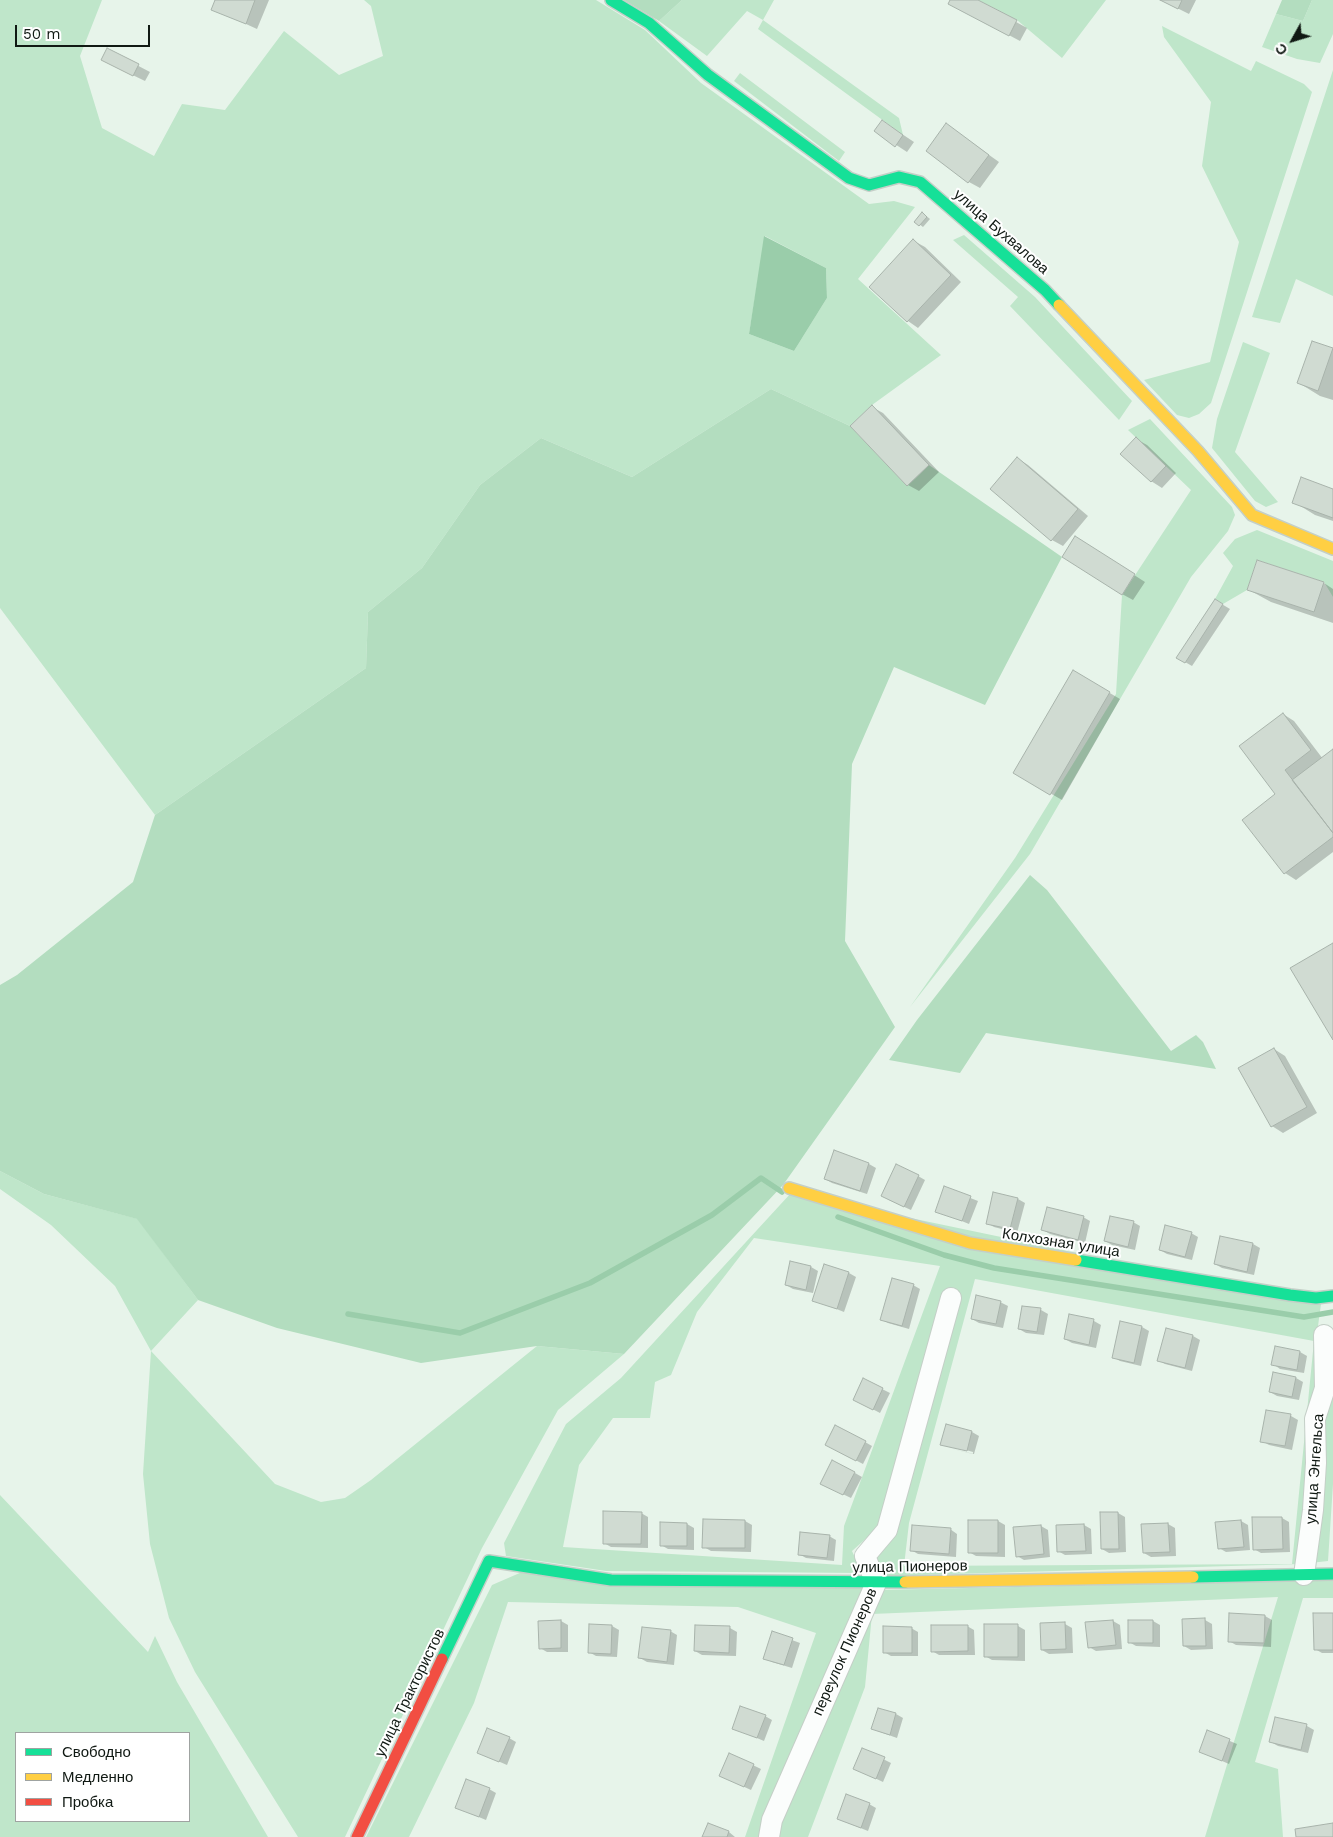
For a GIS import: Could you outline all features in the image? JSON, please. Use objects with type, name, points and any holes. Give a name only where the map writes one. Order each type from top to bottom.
[{"type":"street","name":"улица Бухвалова","points":[[611,0],[649,23],[708,75],[848,178],[868,185],[899,177],[920,182],[1045,290],[1198,451],[1252,515],[1333,548]]},
{"type":"street","name":"Колхозная улица","points":[[789,1188],[970,1243],[1290,1295],[1316,1298],[1333,1296]]},
{"type":"street","name":"переулок Пионеров","points":[[769,1837],[772,1820],[876,1583],[864,1556],[887,1530],[951,1298]]},
{"type":"street","name":"улица Энгельса","points":[[1304,1575],[1313,1510],[1316,1463],[1315,1420],[1325,1388],[1324,1335]]},
{"type":"street","name":"улица Пионеров","points":[[489,1561],[611,1580],[876,1583],[1333,1574]]},
{"type":"street","name":"улица Трактористов","points":[[357,1837],[489,1561]]},
{"type":"shaded area","points":[[0,0],[102,0],[80,56],[102,128],[154,156],[182,104],[225,110],[284,31],[339,75],[383,56],[371,6],[364,0],[596,0],[645,30],[701,83],[869,204],[894,201],[915,207],[858,279],[941,355],[872,405],[850,426],[771,389],[632,477],[541,438],[480,485],[422,568],[368,612],[366,668],[155,815],[0,608]],"holes":[[[765,236],[826,268],[827,298],[794,351],[749,334]]]},
{"type":"shaded area","points":[[624,0],[682,0],[659,21]]},
{"type":"shaded area","points":[[682,0],[774,0],[763,20],[747,11],[707,56],[659,21]]},
{"type":"shaded area","points":[[978,0],[1106,0],[1062,58],[1017,20]]},
{"type":"shaded area","points":[[1282,0],[1312,0],[1303,21],[1276,14]]},
{"type":"shaded area","points":[[1312,0],[1333,0],[1333,34],[1320,63],[1297,59],[1262,47],[1276,14],[1303,21]]},
{"type":"shaded area","points":[[763,20],[899,118],[903,135],[758,29]]},
{"type":"shaded area","points":[[1162,26],[1251,71],[1256,61],[1304,84],[1312,92],[1211,403],[1199,414],[1189,418],[1177,415],[1144,380],[1210,362],[1239,242],[1202,166],[1211,102],[1164,37]]},
{"type":"shaded area","points":[[1333,70],[1333,296],[1296,279],[1280,323],[1252,317]]},
{"type":"shaded area","points":[[740,73],[845,152],[839,161],[734,81]]},
{"type":"shaded area","points":[[964,235],[1035,297],[1132,401],[1119,420],[1010,306],[1018,297],[953,240]]},
{"type":"shaded area","points":[[764,236],[826,268],[827,298],[794,351],[749,334]]},
{"type":"shaded area","points":[[1243,342],[1270,353],[1235,452],[1278,502],[1266,507],[1255,501],[1212,448],[1217,419]]},
{"type":"shaded area","points":[[771,389],[850,426],[907,486],[929,465],[1062,557],[985,705],[894,667],[852,764],[845,941],[895,1027],[783,1185],[624,1354],[537,1346],[421,1363],[277,1328],[198,1300],[137,1219],[44,1194],[0,1171],[0,985],[17,975],[133,882],[155,815],[366,668],[368,612],[422,568],[480,485],[541,438],[632,477]]},
{"type":"shaded area","points":[[1150,419],[1232,507],[1235,515],[1228,531],[1191,577],[1030,854],[910,1007],[1015,858],[1116,694],[1122,595],[1191,490],[1128,430]]},
{"type":"shaded area","points":[[1257,530],[1333,561],[1333,597],[1324,582],[1257,560],[1247,590],[1223,604],[1215,599],[1233,566],[1223,553],[1235,539]]},
{"type":"shaded area","points":[[1030,875],[1047,890],[1171,1051],[1196,1035],[1203,1042],[1216,1069],[986,1033],[960,1073],[889,1060],[917,1020]]},
{"type":"shaded area","points":[[0,1171],[44,1194],[138,1219],[198,1300],[151,1351],[115,1286],[51,1225],[0,1189]]},
{"type":"shaded area","points":[[791,1193],[1321,1304],[1318,1326],[1320,1387],[1301,1564],[881,1576],[875,1560],[893,1535],[879,1527],[852,1551],[862,1573],[606,1571],[506,1556],[504,1543],[566,1424],[621,1378]],"holes":[[[754,1238],[940,1266],[844,1526],[842,1565],[563,1547],[579,1465],[613,1418],[650,1418],[655,1382],[671,1375],[697,1312]],[[975,1279],[1314,1341],[1292,1564],[904,1566],[909,1523]]]},
{"type":"shaded area","points":[[537,1346],[624,1354],[558,1410],[482,1548],[345,1837],[298,1837],[195,1672],[169,1618],[150,1544],[143,1474],[151,1351],[275,1484],[321,1502],[345,1498],[371,1480]]},
{"type":"shaded area","points":[[1333,1394],[1333,1484],[1328,1561],[1310,1563],[1319,1420]]},
{"type":"shaded area","points":[[0,1495],[148,1652],[155,1636],[177,1682],[268,1837],[0,1837]]},
{"type":"shaded area","points":[[522,1572],[867,1588],[763,1837],[745,1837],[816,1633],[738,1607],[508,1602],[474,1703],[409,1837],[366,1837],[492,1585]]},
{"type":"shaded area","points":[[1333,1580],[1333,1598],[1303,1598],[1255,1762],[1278,1769],[1283,1837],[1205,1837],[1278,1597],[872,1614],[865,1687],[808,1837],[775,1837],[878,1590]]},
{"type":"building","points":[[215,0],[255,0],[246,24],[211,10]]},
{"type":"building","points":[[950,0],[978,0],[1017,20],[1009,36],[948,4]]},
{"type":"building","points":[[1160,0],[1182,0],[1178,9]]},
{"type":"building","points":[[107,48],[139,64],[133,76],[101,60]]},
{"type":"building","points":[[882,120],[903,135],[895,147],[874,131]]},
{"type":"building","points":[[946,123],[989,155],[968,183],[926,151]]},
{"type":"building","points":[[922,212],[927,217],[919,226],[914,222]]},
{"type":"building","points":[[913,239],[951,275],[907,322],[869,287]]},
{"type":"building","points":[[1312,341],[1333,348],[1318,391],[1297,383]]},
{"type":"building","points":[[872,405],[929,465],[907,486],[850,426]]},
{"type":"building","points":[[1136,437],[1166,466],[1151,482],[1120,454]]},
{"type":"building","points":[[1017,457],[1078,509],[1051,541],[990,489]]},
{"type":"building","points":[[1301,477],[1333,489],[1333,518],[1292,503]]},
{"type":"building","points":[[1075,536],[1135,574],[1122,595],[1062,557]]},
{"type":"building","points":[[1257,560],[1324,582],[1314,612],[1247,590]]},
{"type":"building","points":[[1215,599],[1223,604],[1185,663],[1176,658]]},
{"type":"building","points":[[1073,670],[1110,692],[1050,795],[1013,773]]},
{"type":"building","points":[[1283,713],[1311,750],[1285,770],[1333,833],[1333,837],[1284,874],[1242,820],[1275,794],[1239,746]]},
{"type":"building","points":[[1333,749],[1333,833],[1292,780]]},
{"type":"building","points":[[1333,943],[1333,1040],[1290,968]]},
{"type":"building","points":[[1274,1048],[1307,1107],[1271,1127],[1238,1068]]},
{"type":"building","points":[[834,1150],[869,1163],[860,1191],[824,1179]]},
{"type":"building","points":[[896,1164],[919,1175],[904,1207],[881,1196]]},
{"type":"building","points":[[944,1186],[971,1196],[962,1221],[935,1212]]},
{"type":"building","points":[[993,1192],[1018,1198],[1010,1229],[986,1224]]},
{"type":"building","points":[[1047,1207],[1084,1216],[1078,1240],[1041,1230]]},
{"type":"building","points":[[1110,1216],[1134,1221],[1128,1247],[1104,1241]]},
{"type":"building","points":[[1165,1225],[1192,1232],[1185,1257],[1159,1250]]},
{"type":"building","points":[[1220,1236],[1253,1243],[1247,1272],[1214,1264]]},
{"type":"building","points":[[790,1261],[811,1266],[806,1290],[785,1285]]},
{"type":"building","points":[[824,1264],[849,1272],[837,1309],[812,1301]]},
{"type":"building","points":[[892,1278],[914,1284],[902,1326],[880,1320]]},
{"type":"building","points":[[976,1295],[1001,1301],[996,1324],[971,1319]]},
{"type":"building","points":[[1022,1306],[1041,1308],[1037,1332],[1018,1329]]},
{"type":"building","points":[[1069,1314],[1094,1319],[1089,1345],[1064,1339]]},
{"type":"building","points":[[1120,1321],[1142,1326],[1134,1363],[1112,1358]]},
{"type":"building","points":[[1166,1328],[1193,1335],[1185,1368],[1157,1361]]},
{"type":"building","points":[[1275,1346],[1300,1351],[1297,1370],[1271,1365]]},
{"type":"building","points":[[1273,1372],[1296,1377],[1292,1397],[1269,1392]]},
{"type":"building","points":[[863,1378],[883,1388],[873,1410],[853,1400]]},
{"type":"building","points":[[1266,1410],[1291,1414],[1285,1446],[1260,1442]]},
{"type":"building","points":[[946,1424],[972,1431],[967,1451],[940,1445]]},
{"type":"building","points":[[835,1425],[866,1441],[856,1461],[825,1445]]},
{"type":"building","points":[[832,1460],[855,1472],[843,1495],[820,1484]]},
{"type":"building","points":[[603,1511],[642,1512],[641,1544],[603,1544]]},
{"type":"building","points":[[1100,1512],[1118,1512],[1119,1549],[1101,1549]]},
{"type":"building","points":[[1252,1517],[1282,1517],[1283,1549],[1253,1550]]},
{"type":"building","points":[[703,1519],[745,1520],[745,1548],[702,1548]]},
{"type":"building","points":[[968,1520],[998,1520],[998,1553],[968,1553]]},
{"type":"building","points":[[1241,1520],[1244,1547],[1218,1549],[1215,1522]]},
{"type":"building","points":[[660,1522],[687,1523],[687,1546],[660,1546]]},
{"type":"building","points":[[1168,1523],[1170,1552],[1143,1553],[1141,1524]]},
{"type":"building","points":[[1084,1524],[1086,1551],[1057,1552],[1056,1525]]},
{"type":"building","points":[[912,1525],[951,1528],[949,1554],[910,1551]]},
{"type":"building","points":[[1041,1525],[1044,1554],[1016,1557],[1013,1527]]},
{"type":"building","points":[[800,1532],[830,1535],[827,1558],[798,1555]]},
{"type":"building","points":[[1229,1613],[1265,1615],[1264,1643],[1228,1642]]},
{"type":"building","points":[[1313,1613],[1333,1613],[1333,1650],[1314,1650]]},
{"type":"building","points":[[1205,1618],[1206,1646],[1183,1646],[1182,1619]]},
{"type":"building","points":[[561,1620],[561,1648],[539,1649],[538,1621]]},
{"type":"building","points":[[1113,1620],[1116,1645],[1088,1648],[1085,1622]]},
{"type":"building","points":[[1128,1620],[1153,1620],[1153,1643],[1128,1643]]},
{"type":"building","points":[[1065,1622],[1066,1649],[1041,1650],[1040,1623]]},
{"type":"building","points":[[589,1624],[612,1625],[611,1654],[588,1653]]},
{"type":"building","points":[[984,1624],[1018,1624],[1018,1657],[984,1657]]},
{"type":"building","points":[[695,1625],[730,1626],[729,1653],[694,1651]]},
{"type":"building","points":[[931,1625],[968,1625],[968,1651],[931,1652]]},
{"type":"building","points":[[883,1626],[912,1627],[912,1653],[883,1653]]},
{"type":"building","points":[[642,1627],[671,1630],[667,1662],[638,1658]]},
{"type":"building","points":[[772,1631],[793,1638],[784,1665],[763,1659]]},
{"type":"building","points":[[740,1706],[766,1715],[757,1738],[732,1729]]},
{"type":"building","points":[[878,1708],[896,1713],[890,1735],[871,1729]]},
{"type":"building","points":[[1275,1717],[1307,1724],[1301,1750],[1269,1742]]},
{"type":"building","points":[[487,1728],[510,1737],[499,1762],[477,1753]]},
{"type":"building","points":[[1207,1730],[1230,1739],[1222,1761],[1199,1752]]},
{"type":"building","points":[[862,1748],[885,1757],[876,1779],[853,1769]]},
{"type":"building","points":[[729,1753],[754,1764],[744,1787],[719,1776]]},
{"type":"building","points":[[466,1779],[490,1788],[479,1817],[455,1808]]},
{"type":"building","points":[[846,1794],[870,1803],[861,1828],[837,1819]]},
{"type":"building","points":[[708,1823],[729,1831],[727,1837],[702,1837]]},
{"type":"building","points":[[1333,1823],[1333,1837],[1296,1837],[1295,1829]]},
{"type":"waterway","points":[[348,1314],[460,1333],[590,1283],[712,1215],[761,1178],[782,1192]]},
{"type":"waterway","points":[[838,1217],[944,1255],[994,1268],[1304,1317],[1333,1312]]},
{"type":"traffic: fast","points":[[611,0],[649,23],[708,75],[849,178],[869,185],[899,177],[920,182],[1045,290],[1059,305]]},
{"type":"traffic: fast","points":[[1076,1260],[1290,1295],[1316,1298],[1333,1296]]},
{"type":"traffic: fast","points":[[442,1659],[489,1561],[611,1580],[905,1582]]},
{"type":"traffic: fast","points":[[1193,1577],[1333,1574]]},
{"type":"traffic: slow","points":[[1059,305],[1198,451],[1252,515],[1333,549]]},
{"type":"traffic: slow","points":[[789,1188],[970,1243],[1076,1260]]},
{"type":"traffic: slow","points":[[905,1582],[1193,1577]]},
{"type":"traffic: jam","points":[[357,1837],[442,1659]]}]
